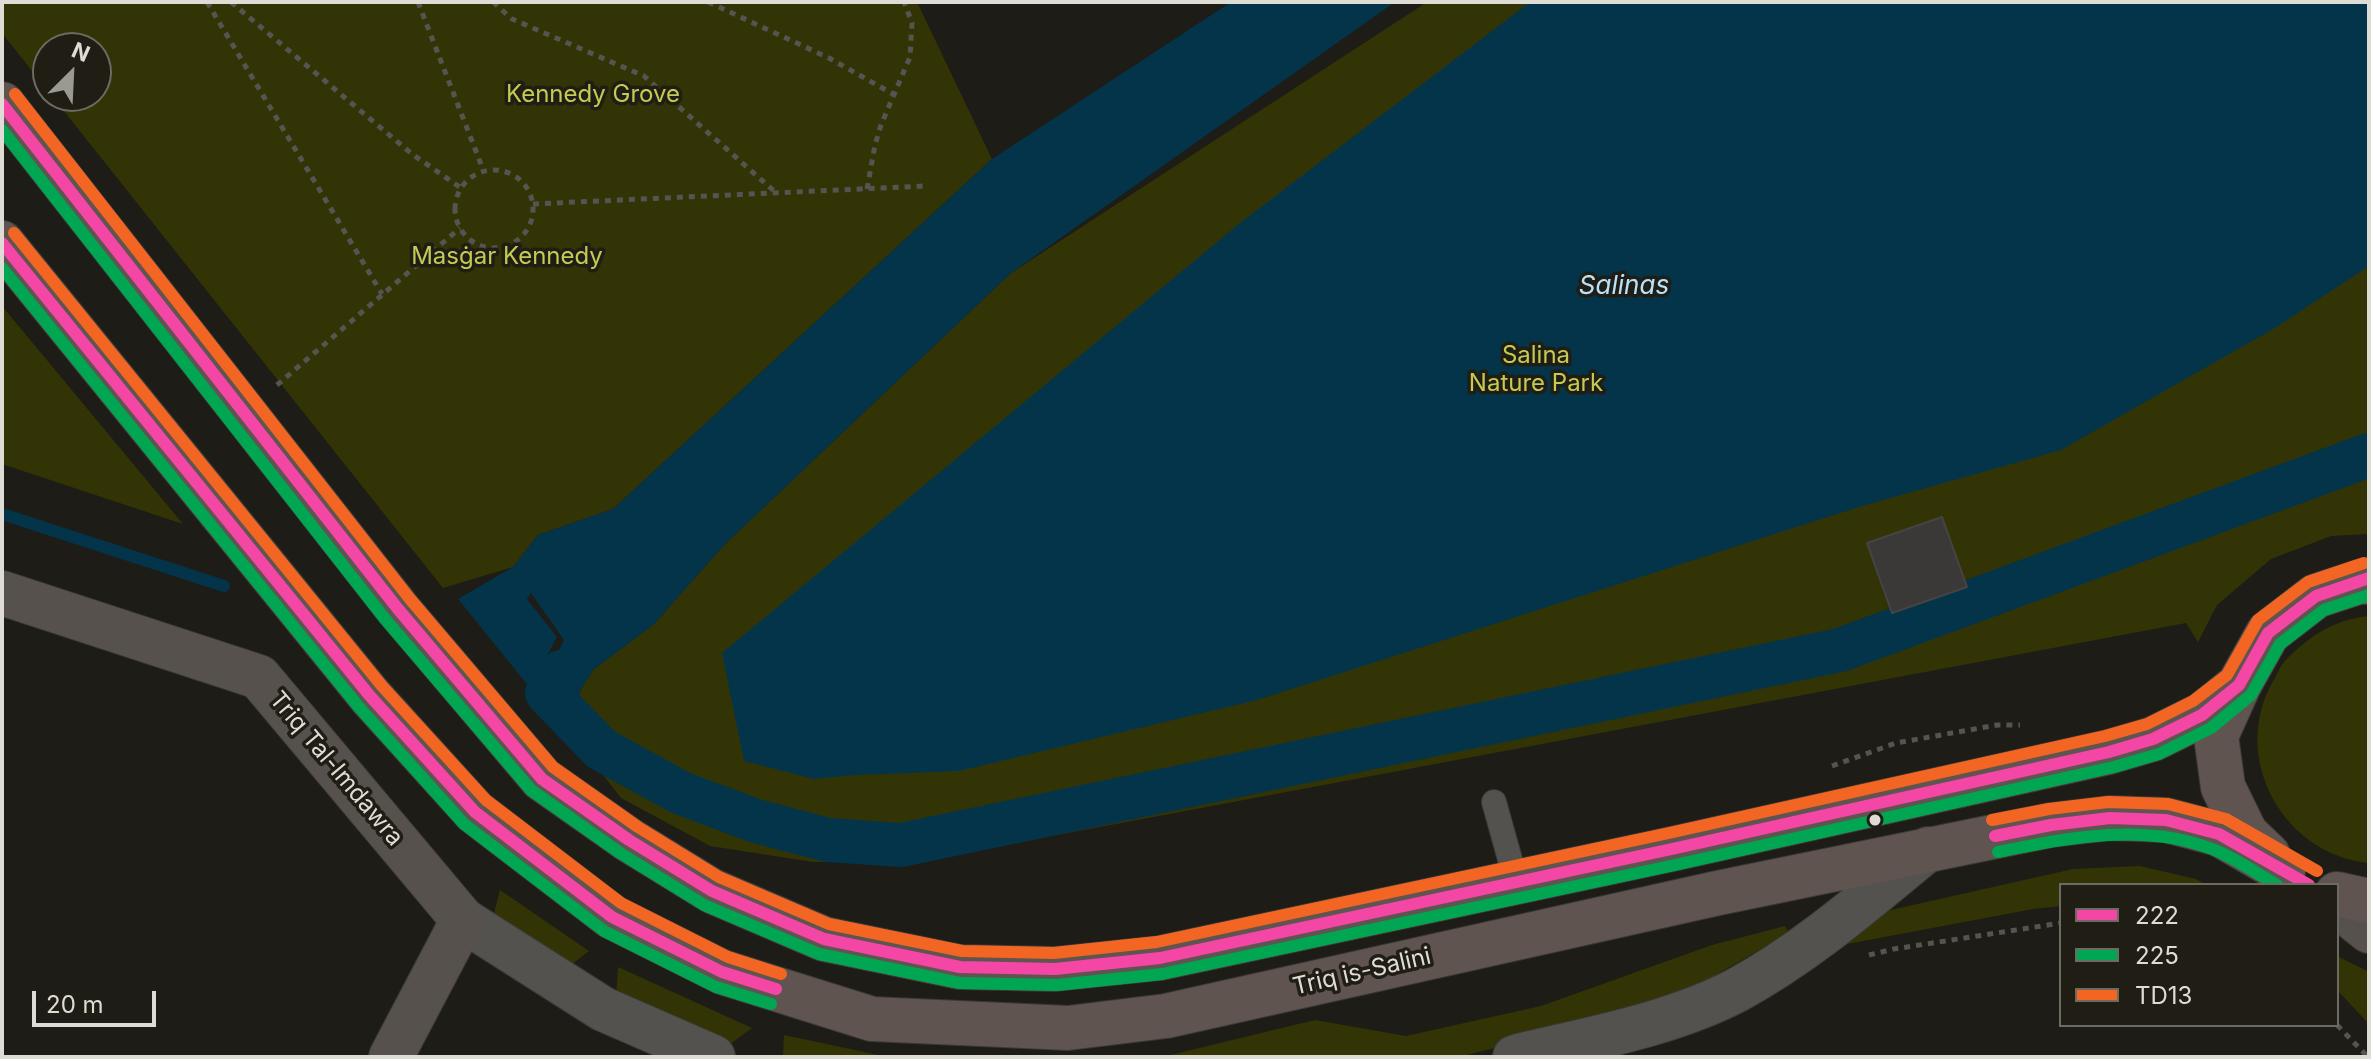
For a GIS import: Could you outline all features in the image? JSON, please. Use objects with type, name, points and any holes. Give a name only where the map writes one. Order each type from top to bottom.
[{"type":"highway","points":[[2,104],[388,597],[542,779],[629,840],[712,891],[824,939],[960,967],[1055,969],[1160,958],[2109,752],[2153,739],[2202,715],[2239,685]]},
{"type":"highway","name":"Triq is-Salini","points":[[2,243],[370,696],[475,812],[612,917],[722,972],[872,1019],[1068,1028],[1166,1016],[1718,893],[1928,849],[2065,823],[2110,818],[2166,820],[2219,834],[2296,878]]},
{"type":"highway","points":[[2296,878],[2246,834],[2223,787],[2216,736],[2239,685],[2268,633],[2316,596],[2366,580]]},
{"type":"highway","points":[[2339,894],[2369,901]]},
{"type":"street","name":"Triq Tal-Imdawra","points":[[2,593],[259,677],[463,920],[603,1009],[713,1057]]},
{"type":"street","points":[[1515,1057],[1679,1015],[1735,991],[1799,953],[1928,849]]},
{"type":"street","points":[[2339,907],[2369,931]]},
{"type":"street","points":[[391,1057],[463,920]]},
{"type":"lane","points":[[1494,802],[1516,881]]},
{"type":"path","points":[[207,2],[382,294]]},
{"type":"path","points":[[231,2],[412,154],[461,188]]},
{"type":"path","points":[[418,2],[484,172]]},
{"type":"path","points":[[493,2],[512,19],[644,76],[776,193]]},
{"type":"path","points":[[708,2],[720,4],[829,58],[893,94]]},
{"type":"path","points":[[867,189],[875,145],[910,57],[912,23],[904,2]]},
{"type":"path","points":[[484,172],[510,174],[521,181],[529,191],[533,204],[532,219],[525,234],[513,244],[498,249],[482,247],[460,228],[455,215],[461,188],[471,178],[484,172]]},
{"type":"path","points":[[533,204],[925,186]]},
{"type":"path","points":[[273,389],[460,228]]},
{"type":"path","points":[[1823,769],[1896,743],[1997,725],[2027,725]]},
{"type":"path","points":[[1865,956],[2059,923]]},
{"type":"path","points":[[2339,1027],[2368,1057]]},
{"type":"green space","name":"Masġar Kennedy","points":[[2,2],[917,2],[992,159],[613,509],[538,535],[513,567],[443,588],[65,112],[112,112],[112,32],[32,32],[32,71],[2,33]]},
{"type":"green space","name":"Salinas","points":[[1427,2],[2369,2],[2369,534],[2331,536],[2271,559],[2217,605],[2198,642],[2186,623],[919,861],[813,862],[710,846],[621,798],[567,729],[581,689],[593,670],[654,624],[724,545],[1011,273]]},
{"type":"green space","points":[[2,306],[183,524],[2,464]]},
{"type":"green space","points":[[2369,616],[2369,863],[2339,856],[2312,842],[2290,823],[2273,798],[2262,771],[2257,742],[2261,712],[2272,683],[2286,660],[2325,629]]},
{"type":"green space","points":[[2140,866],[2203,883],[2059,883],[2059,906],[1826,948],[1873,914],[2073,869]]},
{"type":"green space","points":[[500,890],[589,951],[567,968],[492,921]]},
{"type":"green space","points":[[1785,926],[1789,933],[1693,988],[1569,1029],[1459,1057],[1162,1057],[1315,1020],[1406,1036],[1541,1006],[1712,945]]},
{"type":"green space","points":[[2339,957],[2369,972],[2369,1024],[2339,992]]},
{"type":"green space","points":[[618,967],[752,1028],[722,1050],[616,999]]},
{"type":"green space","points":[[784,1035],[888,1057],[783,1057]]},
{"type":"water","points":[[1231,2],[1395,2],[1011,273],[724,545],[654,624],[593,670],[581,689],[567,729],[537,691],[564,640],[531,593],[527,599],[557,637],[530,688],[458,599],[513,567],[538,535],[613,509],[992,159]]},
{"type":"water","name":"Salinas","points":[[1530,2],[2369,2],[2369,266],[2275,328],[2061,450],[1862,506],[1257,700],[959,771],[814,779],[744,761],[722,653],[1240,223]]},
{"type":"building","points":[[1942,517],[1967,587],[1892,613],[1867,543]]},
{"type":"waterway","points":[[561,672],[547,693],[601,749],[681,793],[756,821],[828,840],[901,845],[1840,650],[2369,455]]},
{"type":"waterway","points":[[2,514],[224,586]]},
{"type":"transit line","name":"TD13","points":[[15,94],[410,599],[553,767],[638,827],[719,877],[829,924],[962,951],[1054,953],[1157,942],[2105,736],[2147,724],[2193,701],[2227,675],[2258,620],[2308,582],[2364,563]]},
{"type":"transit line","name":"222","points":[[2,104],[398,609],[542,779],[629,840],[712,891],[824,939],[960,967],[1055,969],[1160,958],[2109,752],[2153,739],[2202,715],[2239,685],[2268,633],[2316,596],[2369,578]]},
{"type":"transit line","name":"225","points":[[2,130],[385,619],[531,790],[620,853],[704,905],[819,954],[960,983],[1057,985],[1162,974],[1675,865],[2114,767],[2159,754],[2211,728],[2251,695],[2280,644],[2324,610],[2369,595]]},
{"type":"transit line","name":"TD13","points":[[14,233],[382,686],[486,800],[621,903],[728,957],[781,974]]},
{"type":"transit line","name":"222","points":[[2,243],[370,696],[475,812],[612,917],[722,972],[776,989]]},
{"type":"transit line","name":"225","points":[[2,268],[358,706],[464,824],[604,931],[716,987],[771,1004]]},
{"type":"transit line","name":"TD13","points":[[1992,820],[2108,802],[2168,804],[2226,819],[2317,871]]},
{"type":"transit line","name":"222","points":[[1995,836],[2110,818],[2166,820],[2219,834],[2305,883]]},
{"type":"transit line","name":"225","points":[[1998,852],[2105,835],[2159,836],[2220,852],[2274,883]]},
{"type":"park label","name":"Kennedy Grove","points":[[593,95]]},
{"type":"park label","name":"Salina Nature Park","points":[[1536,370]]}]
